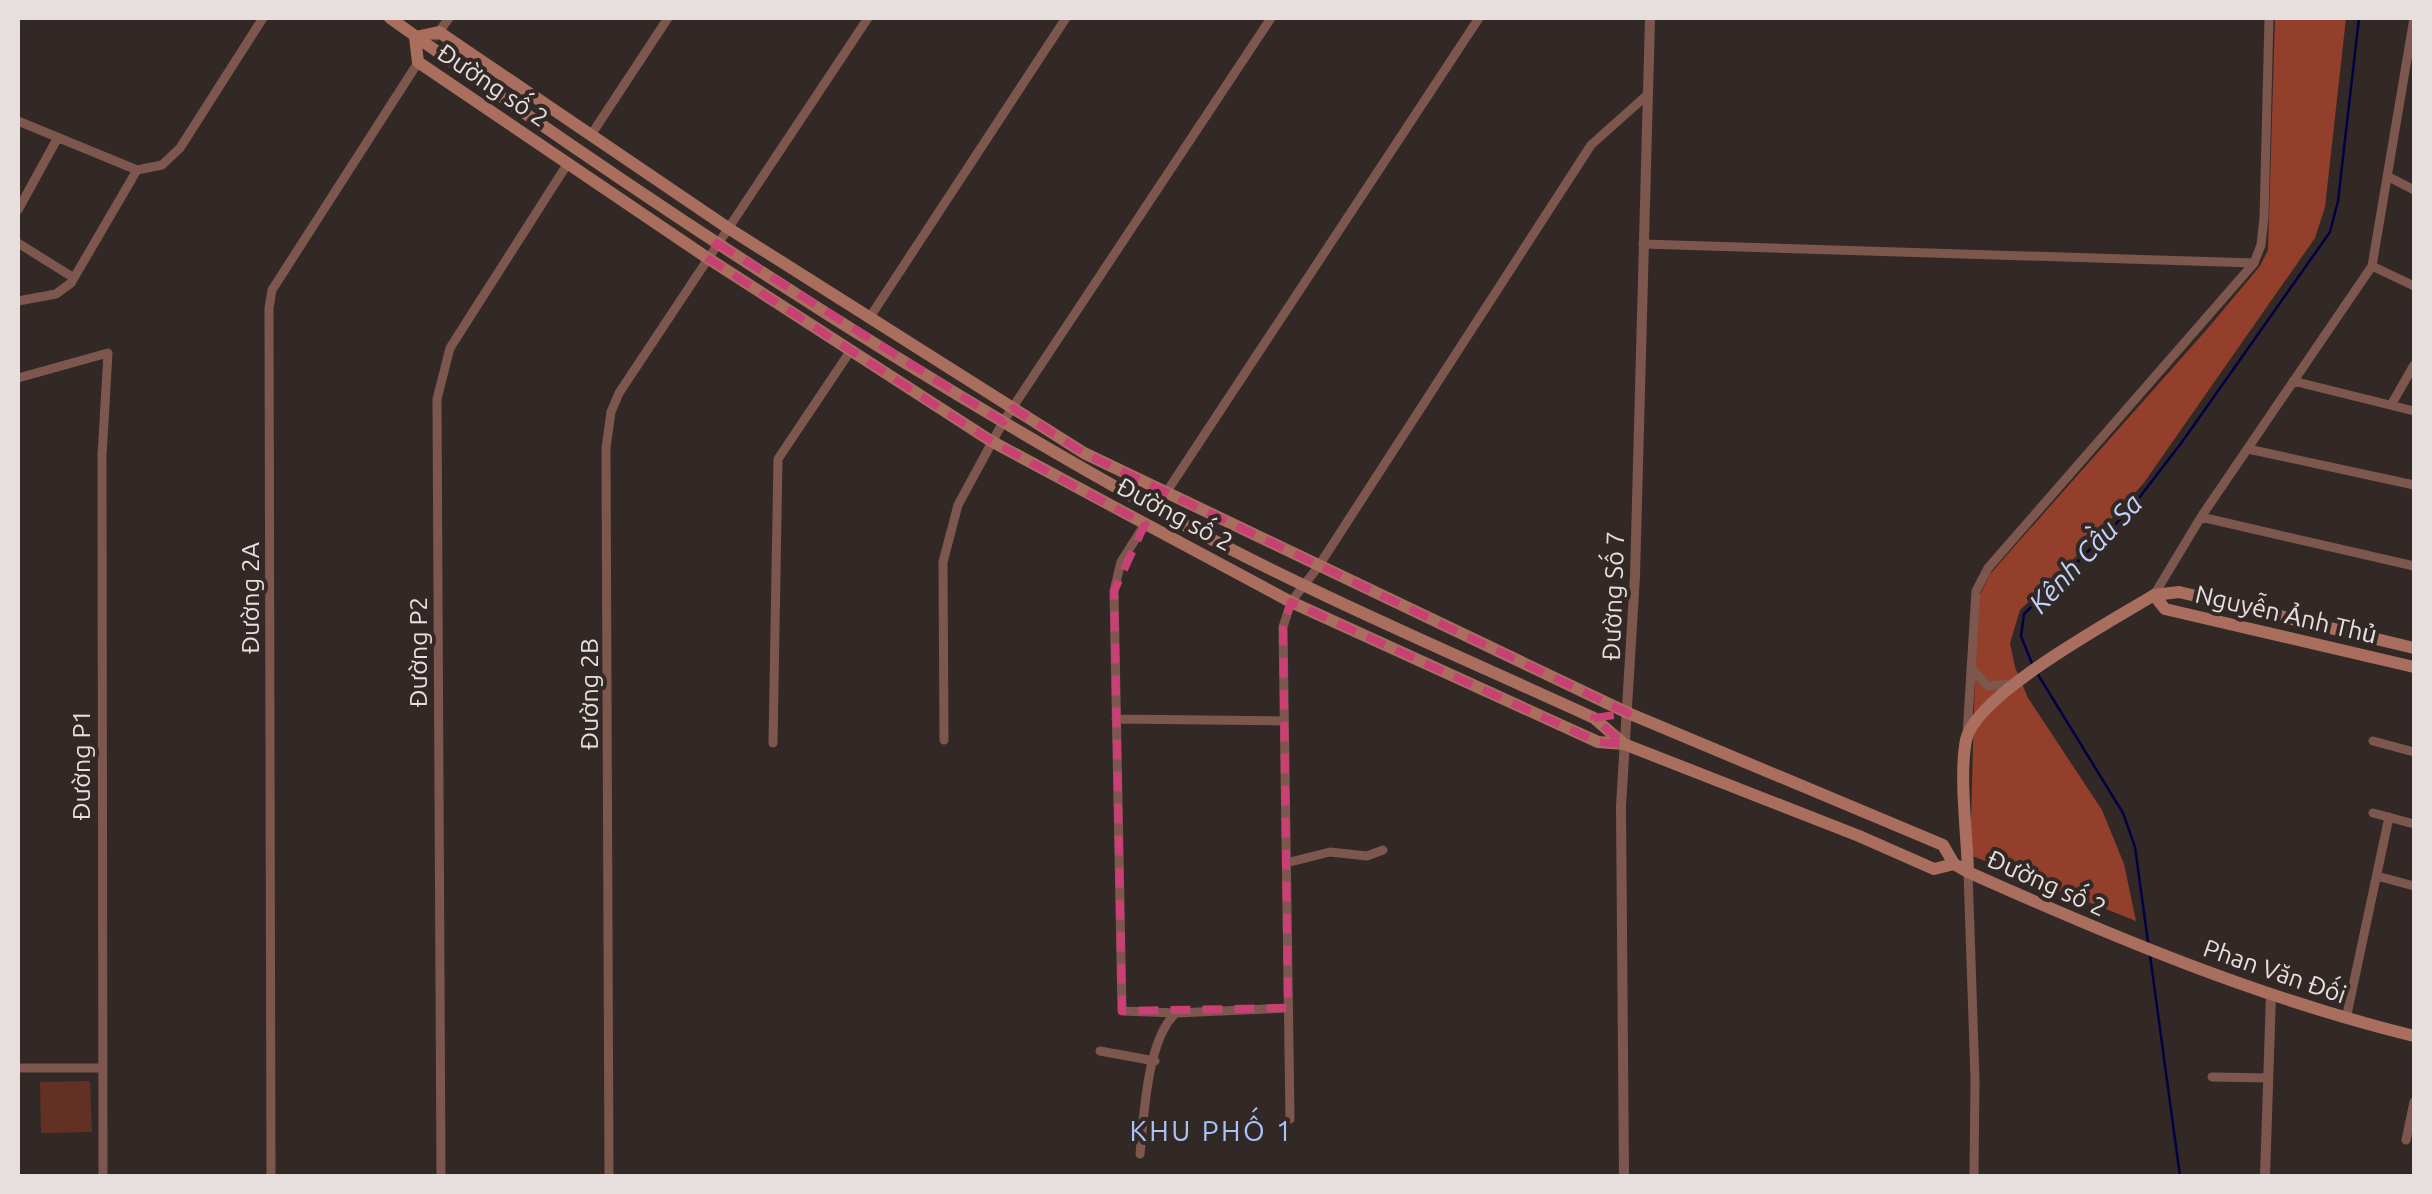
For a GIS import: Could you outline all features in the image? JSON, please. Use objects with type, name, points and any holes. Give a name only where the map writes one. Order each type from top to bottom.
[{"type":"main road","name":"Đường số 2","points":[[392,18],[718,242],[1003,422],[1156,508],[1305,583],[1594,718],[1624,744]]},
{"type":"main road","name":"Đường số 2","points":[[415,37],[439,32],[728,228],[1084,453],[1628,714],[1943,845],[1954,864],[1968,872],[2123,942]]},
{"type":"main road","name":"Đường số 2","points":[[415,37],[418,62],[706,257],[991,441],[1145,524],[1291,602],[1598,742],[1624,744],[1934,870],[1954,864]]},
{"type":"main road","name":"Nguyễn Ảnh Thủ","points":[[2154,595],[2178,592],[2414,648]]},
{"type":"main road","name":"Nguyễn Ảnh Thủ","points":[[2154,595],[2166,609],[2414,668]]},
{"type":"main road","points":[[1968,872],[1966,737],[1992,703],[2015,684],[2154,595]]},
{"type":"main road","name":"Đường số 2","points":[[1594,718],[1628,714]]},
{"type":"main road","name":"Phan Văn Đối","points":[[2123,942],[2271,995],[2414,1036]]},
{"type":"street","points":[[18,121],[136,170],[162,165],[180,148],[263,18]]},
{"type":"street","name":"Đường 2A","points":[[271,1176],[269,308],[272,290],[449,18]]},
{"type":"street","points":[[590,136],[668,18]]},
{"type":"street","name":"Đường 2B","points":[[609,1176],[607,430],[618,393],[868,18]]},
{"type":"street","points":[[870,317],[1066,18]]},
{"type":"street","points":[[944,740],[943,562],[958,505],[1003,422],[1271,18]]},
{"type":"street","points":[[1156,508],[1479,18]]},
{"type":"street","name":"Đường Số 7","points":[[1624,1176],[1621,806],[1628,714],[1650,18]]},
{"type":"street","points":[[1966,737],[1976,591],[1988,568],[2254,263],[2264,218],[2268,18]]},
{"type":"street","points":[[2154,595],[2202,517],[2372,266],[2414,18]]},
{"type":"street","points":[[2401,93],[2414,99]]},
{"type":"street","points":[[1290,1119],[1283,627],[1291,602],[1592,145],[1647,95]]},
{"type":"street","points":[[18,210],[57,139]]},
{"type":"street","name":"Đường P2","points":[[440,1176],[437,399],[450,348],[568,164]]},
{"type":"street","points":[[18,301],[56,294],[66,288],[136,170]]},
{"type":"street","points":[[2387,176],[2414,190]]},
{"type":"street","points":[[18,243],[74,278]]},
{"type":"street","points":[[1644,244],[2254,263]]},
{"type":"street","points":[[2372,266],[2414,286]]},
{"type":"street","points":[[773,743],[778,459],[850,350]]},
{"type":"street","name":"Đường P1","points":[[18,378],[108,353],[102,456],[103,1176]]},
{"type":"street","points":[[2391,406],[2414,365]]},
{"type":"street","points":[[2293,381],[2414,412]]},
{"type":"street","points":[[2248,449],[2414,486]]},
{"type":"street","points":[[2202,517],[2414,566]]},
{"type":"street","points":[[1145,524],[1121,562],[1114,591],[1122,1011],[1288,1008]]},
{"type":"street","points":[[1971,667],[1988,686],[2015,684]]},
{"type":"street","points":[[1970,694],[1980,702],[1992,703]]},
{"type":"street","points":[[1116,718],[1284,721]]},
{"type":"street","points":[[2373,741],[2414,752]]},
{"type":"street","points":[[2373,813],[2414,824]]},
{"type":"street","points":[[2346,1019],[2388,817]]},
{"type":"street","points":[[1286,863],[1330,852],[1367,856],[1383,850]]},
{"type":"street","points":[[1968,872],[1974,1176]]},
{"type":"street","points":[[2377,876],[2414,886]]},
{"type":"street","points":[[2265,1176],[2271,995]]},
{"type":"street","points":[[1140,1154],[1148,1074],[1166,1022],[1176,1012]]},
{"type":"street","points":[[1100,1052],[1155,1061]]},
{"type":"street","points":[[18,1068],[100,1068]]},
{"type":"street","points":[[2212,1077],[2268,1078]]},
{"type":"street","points":[[2406,1140],[2414,1102]]},
{"type":"highlighted area","points":[[717,243],[1003,422],[1013,408],[1084,453],[1628,713],[1594,718],[1624,744],[1598,742],[1291,602],[1283,627],[1288,1008],[1122,1011],[1114,591],[1145,524],[991,441],[706,257]]},
{"type":"shaded area","points":[[2275,18],[2346,18],[2325,207],[2315,238],[2143,484],[2081,552],[2020,610],[2010,643],[2028,698],[2102,810],[2124,864],[2136,921],[1970,855],[1977,601],[1990,574],[2260,266],[2268,250]]},
{"type":"shaded area","points":[[90,1081],[92,1132],[41,1133],[40,1082]]},
{"type":"waterway","name":"Kênh Cầu Sa","points":[[2033,666],[2021,636],[2024,614],[2129,511],[2330,232],[2338,201],[2359,18]]},
{"type":"waterway","name":"Kênh Cầu Sa","points":[[2037,673],[2123,813],[2135,847],[2148,942]]},
{"type":"waterway","name":"Kênh Cầu Sa","points":[[2150,955],[2180,1176]]},
{"type":"district","name":"KHU PHỐ 1","points":[[1212,1130]]}]
